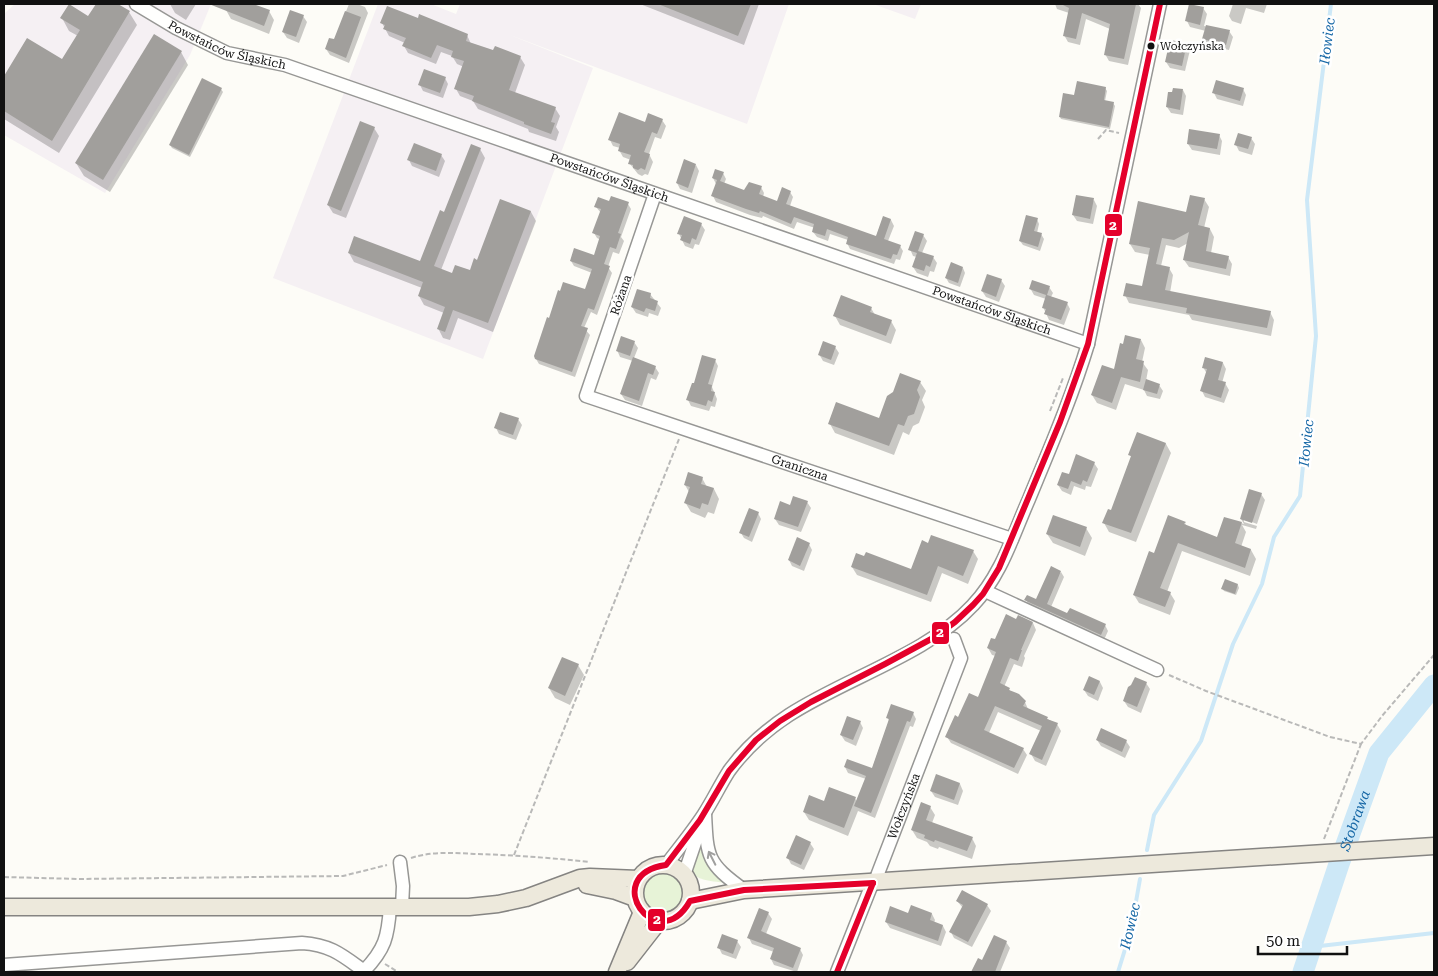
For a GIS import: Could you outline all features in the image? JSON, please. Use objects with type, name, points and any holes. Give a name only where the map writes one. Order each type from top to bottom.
[{"type":"main road","points":[[688,887],[744,890],[873,883],[1434,846]]},
{"type":"main road","points":[[567,883],[601,888],[638,905],[649,918],[659,922],[675,919],[687,908],[688,887],[676,868],[666,865],[650,868],[638,879],[635,888],[638,905],[618,972]]},
{"type":"main road","points":[[4,907],[469,907],[498,904],[526,898],[590,876],[638,879]]},
{"type":"main road","points":[[618,972],[659,922]]},
{"type":"street","name":"Powstańców Śląskich","points":[[136,4],[176,28],[227,53],[285,65],[1088,344]]},
{"type":"street","points":[[666,865],[705,813],[730,771],[747,749],[788,715],[900,656],[959,620],[985,591],[1002,562],[1075,385],[1088,344],[1160,4]]},
{"type":"street","name":"Różana","points":[[586,396],[655,194]]},
{"type":"street","name":"Graniczna","points":[[586,396],[1012,539]]},
{"type":"street","points":[[985,591],[1157,670]]},
{"type":"street","name":"Wołczyńska","points":[[837,972],[961,658],[954,639]]},
{"type":"street","points":[[688,887],[705,813]]},
{"type":"street","points":[[705,813],[708,852],[714,865],[744,890]]},
{"type":"street","points":[[4,965],[302,943],[320,944],[337,952],[364,971],[381,953],[396,908],[403,886],[400,862]]},
{"type":"path","points":[[1098,139],[1106,130],[1120,134],[1120,138]]},
{"type":"path","points":[[1050,413],[1063,377]]},
{"type":"path","points":[[514,855],[683,429]]},
{"type":"path","points":[[1322,853],[1361,744],[1382,716],[1434,655]]},
{"type":"path","points":[[1157,670],[1206,692],[1330,737],[1361,744]]},
{"type":"path","points":[[4,877],[79,879],[343,876],[367,872],[420,855],[440,853],[514,855],[594,862]]},
{"type":"shaded area","points":[[15,4],[211,4],[190,55],[105,193],[4,135],[4,14]]},
{"type":"shaded area","points":[[378,4],[431,4],[456,14],[460,4],[789,4],[747,124],[505,33],[593,68],[483,359],[273,278]]},
{"type":"shaded area","points":[[873,4],[921,4],[915,19]]},
{"type":"green space","points":[[701,837],[728,883],[697,877],[694,873],[694,860]]},
{"type":"green space","points":[[662,873],[677,879],[683,894],[677,909],[662,915],[647,909],[641,894],[647,879]]},
{"type":"building","points":[[69,4],[88,16],[96,4],[118,4],[130,11],[52,141],[4,111],[4,76],[27,38],[62,59],[80,30],[60,18]]},
{"type":"building","points":[[209,4],[253,4],[270,10],[264,26]]},
{"type":"building","points":[[658,4],[751,4],[738,36]]},
{"type":"building","points":[[1061,4],[1136,4],[1124,59],[1104,55],[1110,24],[1082,13],[1076,39],[1063,36],[1069,8]]},
{"type":"building","points":[[1189,4],[1204,7],[1200,25],[1185,21]]},
{"type":"building","points":[[387,6],[418,18],[419,14],[468,34],[466,41],[493,50],[495,46],[521,56],[509,90],[556,107],[551,122],[555,123],[551,134],[472,101],[474,96],[454,89],[464,61],[451,57],[453,51],[437,45],[431,58],[402,46],[406,38],[383,29],[385,25],[380,23]]},
{"type":"building","points":[[290,10],[304,15],[296,37],[282,32]]},
{"type":"building","points":[[345,11],[361,17],[346,58],[325,49],[329,38],[334,39]]},
{"type":"building","points":[[1206,25],[1230,30],[1226,45],[1202,39]]},
{"type":"building","points":[[154,34],[182,51],[103,180],[75,163]]},
{"type":"building","points":[[1170,40],[1187,43],[1182,66],[1165,62]]},
{"type":"building","points":[[424,69],[446,77],[440,93],[418,85]]},
{"type":"building","points":[[202,78],[222,88],[189,155],[169,145]]},
{"type":"building","points":[[1216,80],[1244,88],[1240,101],[1212,93]]},
{"type":"building","points":[[1077,81],[1106,87],[1104,100],[1114,102],[1109,127],[1059,117],[1063,93],[1074,95]]},
{"type":"building","points":[[1173,88],[1183,89],[1180,110],[1166,107],[1168,92],[1172,92]]},
{"type":"building","points":[[619,112],[645,122],[648,113],[663,119],[657,134],[652,132],[644,152],[650,154],[645,170],[641,168],[638,170],[633,168],[633,165],[628,164],[631,155],[618,151],[620,144],[608,140]]},
{"type":"building","points":[[360,121],[375,127],[341,211],[327,205]]},
{"type":"building","points":[[1189,129],[1220,134],[1217,149],[1187,144]]},
{"type":"building","points":[[1238,133],[1252,137],[1248,149],[1234,145]]},
{"type":"building","points":[[414,143],[442,154],[436,171],[407,160]]},
{"type":"building","points":[[471,144],[481,148],[434,266],[452,273],[455,265],[470,270],[474,258],[477,260],[500,199],[531,211],[488,323],[453,310],[445,332],[437,329],[445,307],[418,296],[423,282],[348,253],[354,236],[420,261],[440,210],[444,212]]},
{"type":"building","points":[[684,159],[696,164],[688,188],[676,183]]},
{"type":"building","points":[[715,169],[724,172],[720,181],[744,190],[749,182],[762,186],[759,194],[777,201],[782,187],[791,191],[786,204],[876,236],[883,216],[891,219],[884,239],[901,245],[897,255],[893,254],[891,259],[846,244],[848,237],[827,229],[825,236],[812,232],[814,224],[794,217],[791,224],[760,211],[759,213],[711,196],[717,180],[712,178]]},
{"type":"building","points":[[1076,195],[1094,198],[1090,219],[1072,215]]},
{"type":"building","points":[[1190,195],[1205,198],[1198,225],[1210,228],[1206,251],[1229,256],[1226,269],[1183,260],[1189,232],[1174,240],[1162,238],[1156,264],[1170,267],[1165,290],[1271,311],[1267,328],[1186,313],[1187,308],[1123,296],[1126,283],[1142,286],[1150,248],[1129,244],[1138,201],[1186,212]]},
{"type":"building","points":[[611,196],[629,202],[618,233],[621,234],[616,249],[610,247],[604,264],[610,266],[594,310],[588,308],[581,326],[588,328],[572,372],[535,359],[534,356],[547,317],[549,318],[558,290],[560,291],[563,282],[585,289],[592,269],[570,261],[574,248],[594,255],[600,236],[592,233],[601,209],[594,207],[598,197],[609,201]]},
{"type":"building","points":[[1026,215],[1038,218],[1034,231],[1042,233],[1038,247],[1019,241]]},
{"type":"building","points":[[684,216],[702,223],[696,240],[692,238],[690,244],[680,240],[682,235],[677,234]]},
{"type":"building","points":[[915,231],[924,234],[918,251],[934,256],[930,267],[926,265],[924,271],[912,267],[917,253],[908,250]]},
{"type":"building","points":[[951,262],[963,267],[958,283],[945,278]]},
{"type":"building","points":[[987,274],[1002,279],[996,297],[981,291]]},
{"type":"building","points":[[1032,280],[1050,286],[1047,295],[1068,302],[1061,320],[1044,314],[1046,309],[1042,308],[1046,295],[1029,289]]},
{"type":"building","points":[[637,289],[651,293],[650,298],[658,301],[655,311],[646,308],[644,312],[631,307]]},
{"type":"building","points":[[841,295],[872,307],[870,312],[892,320],[886,336],[833,316]]},
{"type":"building","points":[[1125,335],[1141,339],[1136,359],[1144,361],[1140,382],[1121,377],[1112,403],[1091,395],[1102,365],[1114,369],[1120,343],[1123,344]]},
{"type":"building","points":[[621,336],[635,341],[630,356],[616,351]]},
{"type":"building","points":[[823,341],[836,346],[831,360],[818,355]]},
{"type":"building","points":[[702,355],[716,359],[708,384],[712,385],[711,391],[715,392],[712,402],[708,400],[706,406],[686,400],[692,383],[694,383]]},
{"type":"building","points":[[633,357],[656,366],[653,375],[648,373],[639,401],[620,394]]},
{"type":"building","points":[[1205,357],[1223,362],[1218,380],[1226,382],[1221,398],[1200,391],[1207,369],[1202,368]]},
{"type":"building","points":[[900,373],[921,381],[917,390],[920,397],[914,414],[908,416],[904,426],[898,424],[889,446],[828,424],[836,402],[879,418],[887,396],[893,392]]},
{"type":"building","points":[[1146,379],[1160,384],[1157,394],[1143,390]]},
{"type":"building","points":[[500,412],[519,418],[513,435],[494,428]]},
{"type":"building","points":[[1137,432],[1166,443],[1131,533],[1102,523],[1108,509],[1111,510],[1131,456],[1128,455]]},
{"type":"building","points":[[1076,454],[1095,462],[1087,482],[1083,480],[1081,485],[1071,481],[1068,489],[1057,485],[1062,472],[1069,474]]},
{"type":"building","points":[[688,472],[703,477],[701,484],[714,488],[708,505],[702,503],[700,509],[684,503],[690,487],[684,485]]},
{"type":"building","points":[[1249,489],[1262,493],[1252,523],[1240,519]]},
{"type":"building","points":[[793,496],[808,501],[798,527],[774,519],[780,501],[790,505]]},
{"type":"building","points":[[749,508],[759,512],[749,537],[739,533]]},
{"type":"building","points":[[1053,515],[1087,527],[1080,547],[1046,534]]},
{"type":"building","points":[[1168,515],[1186,522],[1184,524],[1217,537],[1224,517],[1242,522],[1235,543],[1251,549],[1245,568],[1178,543],[1160,588],[1171,592],[1165,607],[1133,595],[1149,551],[1154,553]]},
{"type":"building","points":[[931,535],[974,550],[963,576],[938,566],[927,595],[851,567],[856,553],[864,556],[866,552],[911,569],[922,540],[928,543]]},
{"type":"building","points":[[797,537],[810,543],[800,566],[788,560]]},
{"type":"building","points":[[1051,566],[1061,571],[1047,604],[1067,613],[1070,608],[1106,624],[1101,635],[1024,600],[1027,595],[1036,599]]},
{"type":"building","points":[[1225,579],[1238,584],[1235,594],[1221,589]]},
{"type":"building","points":[[1006,614],[1016,619],[1018,615],[1033,622],[1018,661],[1010,658],[1000,683],[1010,688],[1009,690],[1019,694],[1026,701],[1023,706],[1058,723],[1042,760],[1029,754],[1042,726],[995,706],[984,730],[1024,748],[1014,768],[945,737],[955,715],[958,717],[969,693],[978,697],[996,652],[987,648],[991,638],[995,639]]},
{"type":"building","points":[[562,657],[579,664],[565,696],[548,688]]},
{"type":"building","points":[[1089,676],[1100,681],[1094,695],[1083,690]]},
{"type":"building","points":[[1135,677],[1147,682],[1137,707],[1123,701],[1128,687]]},
{"type":"building","points":[[891,704],[914,712],[910,722],[907,721],[871,813],[854,806],[866,776],[844,767],[847,759],[872,768],[889,719],[886,718]]},
{"type":"building","points":[[847,716],[861,721],[853,740],[840,735]]},
{"type":"building","points":[[1101,728],[1127,740],[1122,752],[1096,740]]},
{"type":"building","points":[[936,774],[960,783],[954,800],[930,791]]},
{"type":"building","points":[[829,787],[856,797],[844,828],[803,812],[809,795],[824,801]]},
{"type":"building","points":[[921,802],[931,806],[926,820],[973,837],[967,851],[935,840],[934,842],[924,838],[925,835],[911,830]]},
{"type":"building","points":[[796,835],[811,842],[801,865],[786,858]]},
{"type":"building","points":[[962,890],[988,904],[968,942],[949,932],[963,905],[956,901]]},
{"type":"building","points":[[911,905],[932,913],[930,920],[943,925],[938,941],[885,922],[890,906],[908,913]]},
{"type":"building","points":[[759,908],[769,912],[761,931],[801,948],[793,968],[770,959],[774,948],[747,938]]},
{"type":"building","points":[[722,934],[738,940],[733,954],[717,948]]},
{"type":"building","points":[[994,935],[1007,941],[995,972],[971,972],[978,958],[982,960]]},
{"type":"waterway","name":"Iłowiec","points":[[1147,850],[1154,815],[1201,741],[1233,644],[1262,584],[1274,537],[1300,496],[1316,336],[1307,200],[1331,4]]},
{"type":"waterway","name":"Stobrawa","points":[[1303,972],[1379,753],[1434,685]]},
{"type":"waterway","name":"Iłowiec","points":[[1118,972],[1131,930],[1140,879]]},
{"type":"waterway","points":[[1311,947],[1434,933]]},
{"type":"transit line","name":"2","points":[[873,883],[744,890],[690,901],[677,917],[663,921],[650,918],[640,909],[635,896],[636,883],[646,872],[666,865],[700,820],[729,771],[756,740],[780,721],[811,702],[933,638],[955,622],[973,605],[983,594],[999,568],[1060,422],[1088,344],[1160,4]]},
{"type":"transit line","name":"2","points":[[837,972],[873,883]]},
{"type":"place","name":"Wołczyńska","points":[[1151,46]]}]
